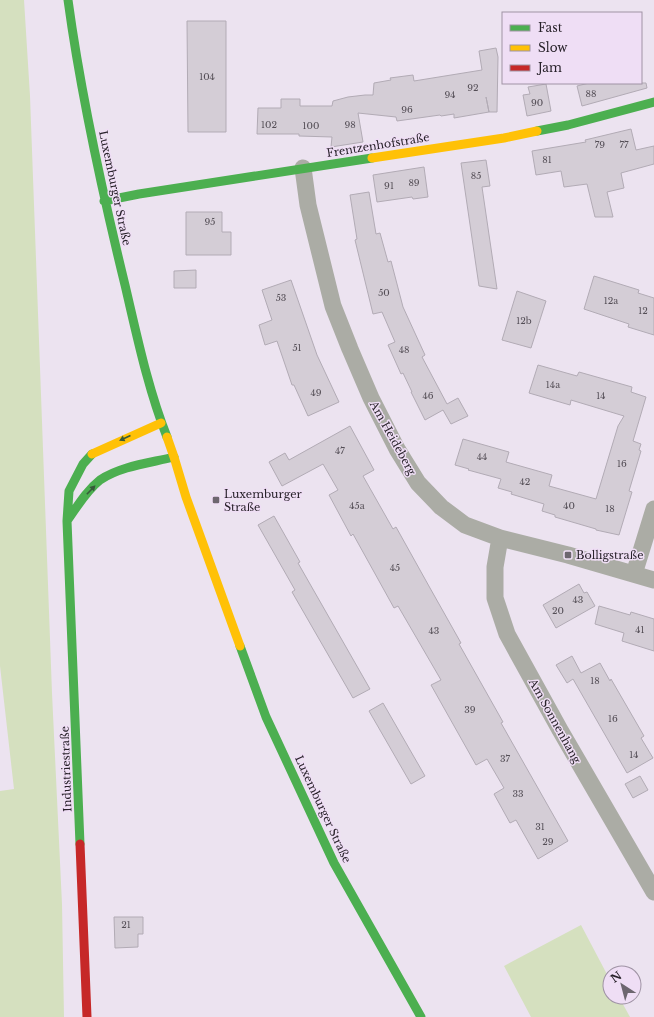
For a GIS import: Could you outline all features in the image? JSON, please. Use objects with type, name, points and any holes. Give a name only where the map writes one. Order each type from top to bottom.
[{"type":"main road","name":"Luxemburger Straße","points":[[68,0],[76,60],[104,201],[139,344],[161,423],[174,457],[186,497],[266,717],[334,863],[421,1017]]},
{"type":"main road","name":"Frentzenhofstraße","points":[[104,201],[147,192],[504,138],[568,125],[654,102]]},
{"type":"main road","name":"Industriestraße","points":[[87,1017],[67,521],[69,491],[83,464],[92,454],[131,435],[161,423]]},
{"type":"main road","points":[[67,521],[90,490],[105,477],[124,470],[174,457]]},
{"type":"street","name":"Am Heideberg","points":[[303,168],[308,205],[334,306],[350,349],[371,398],[397,449],[418,483],[441,507],[465,525],[500,538],[568,555],[654,580]]},
{"type":"street","points":[[634,574],[654,509]]},
{"type":"street","name":"Am Sonnenhang","points":[[500,538],[495,568],[495,598],[507,634],[560,730],[654,892]]},
{"type":"green space","points":[[0,0],[24,0],[30,96],[52,693],[62,904],[64,1017],[0,1017],[0,791],[14,789],[0,666]]},
{"type":"green space","points":[[581,925],[602,965],[602,1005],[623,1005],[630,1017],[531,1017],[504,966]]},
{"type":"building","points":[[187,21],[226,21],[226,132],[188,132]]},
{"type":"building","points":[[496,48],[498,57],[497,112],[454,118],[454,114],[397,121],[396,117],[358,113],[363,142],[331,147],[332,137],[299,136],[299,134],[257,134],[258,108],[281,108],[281,99],[300,99],[300,106],[332,106],[333,101],[348,97],[373,95],[374,83],[391,80],[390,78],[413,75],[414,81],[482,70],[479,51]]},
{"type":"building","points":[[646,83],[647,88],[582,106],[577,86],[585,84]]},
{"type":"building","points":[[546,84],[551,111],[527,116],[523,95],[530,94],[528,87]]},
{"type":"building","points":[[631,129],[636,150],[654,146],[654,164],[621,173],[624,188],[607,192],[613,217],[595,217],[587,184],[564,187],[561,171],[536,175],[532,151],[586,142],[585,140]]},
{"type":"building","points":[[486,160],[490,186],[482,187],[497,289],[479,286],[461,163]]},
{"type":"building","points":[[424,167],[428,197],[413,199],[412,197],[377,202],[373,175]]},
{"type":"building","points":[[369,192],[376,234],[380,233],[388,262],[391,261],[403,307],[425,355],[422,357],[447,404],[458,398],[468,416],[451,424],[443,410],[425,420],[388,345],[395,342],[382,312],[373,314],[355,240],[357,239],[350,195]]},
{"type":"building","points":[[186,212],[222,212],[222,232],[231,232],[231,255],[186,255]]},
{"type":"building","points":[[196,270],[196,288],[174,288],[174,271]]},
{"type":"building","points":[[594,276],[639,290],[638,293],[654,298],[654,335],[628,327],[629,324],[584,309]]},
{"type":"building","points":[[291,280],[317,355],[339,402],[308,416],[294,385],[292,385],[277,341],[265,345],[259,325],[272,320],[262,290]]},
{"type":"building","points":[[517,291],[546,301],[531,348],[502,340]]},
{"type":"building","points":[[538,365],[577,376],[579,372],[632,387],[631,392],[646,397],[633,441],[641,444],[639,450],[641,451],[629,491],[632,492],[619,535],[596,530],[555,517],[555,515],[542,511],[544,504],[511,494],[512,492],[498,488],[501,479],[455,465],[463,439],[509,452],[506,462],[552,475],[549,486],[596,499],[618,426],[624,416],[571,400],[570,405],[529,393]]},
{"type":"building","points":[[350,426],[374,470],[363,476],[393,529],[396,527],[461,643],[459,644],[503,722],[501,723],[568,841],[538,859],[516,820],[510,823],[494,794],[504,788],[487,759],[476,765],[431,685],[441,680],[398,606],[394,608],[353,534],[351,536],[329,495],[338,490],[323,464],[282,486],[269,462],[285,453],[289,460]]},
{"type":"building","points":[[274,516],[300,562],[298,563],[370,689],[353,698],[292,592],[295,590],[258,525]]},
{"type":"building","points":[[579,584],[584,593],[587,592],[595,606],[556,628],[543,605]]},
{"type":"building","points":[[599,606],[630,615],[631,612],[654,619],[654,651],[622,641],[624,633],[595,624]]},
{"type":"building","points":[[572,656],[581,673],[600,663],[644,736],[641,738],[653,758],[627,773],[573,679],[567,683],[556,665]]},
{"type":"building","points":[[383,703],[425,776],[411,784],[369,711]]},
{"type":"building","points":[[640,776],[648,790],[633,798],[625,784]]},
{"type":"building","points":[[114,917],[143,917],[143,934],[138,934],[138,947],[115,948]]},
{"type":"traffic: fast","points":[[68,0],[79,72],[108,214],[143,362],[167,437]]},
{"type":"traffic: fast","points":[[537,131],[568,125],[654,102]]},
{"type":"traffic: fast","points":[[104,201],[139,194],[372,158]]},
{"type":"traffic: fast","points":[[80,844],[67,521],[69,491],[83,464],[92,454]]},
{"type":"traffic: fast","points":[[67,521],[86,494],[95,484],[108,475],[126,468],[174,457]]},
{"type":"traffic: fast","points":[[240,646],[266,717],[334,863],[421,1017]]},
{"type":"traffic: slow","points":[[372,158],[504,138],[537,131]]},
{"type":"traffic: slow","points":[[92,454],[161,423]]},
{"type":"traffic: slow","points":[[167,437],[186,497],[240,646]]},
{"type":"traffic: jam","points":[[80,844],[87,1017]]},
{"type":"place","name":"Luxemburger Straße","points":[[216,500]]},
{"type":"place","name":"Bolligstraße","points":[[568,555]]}]
